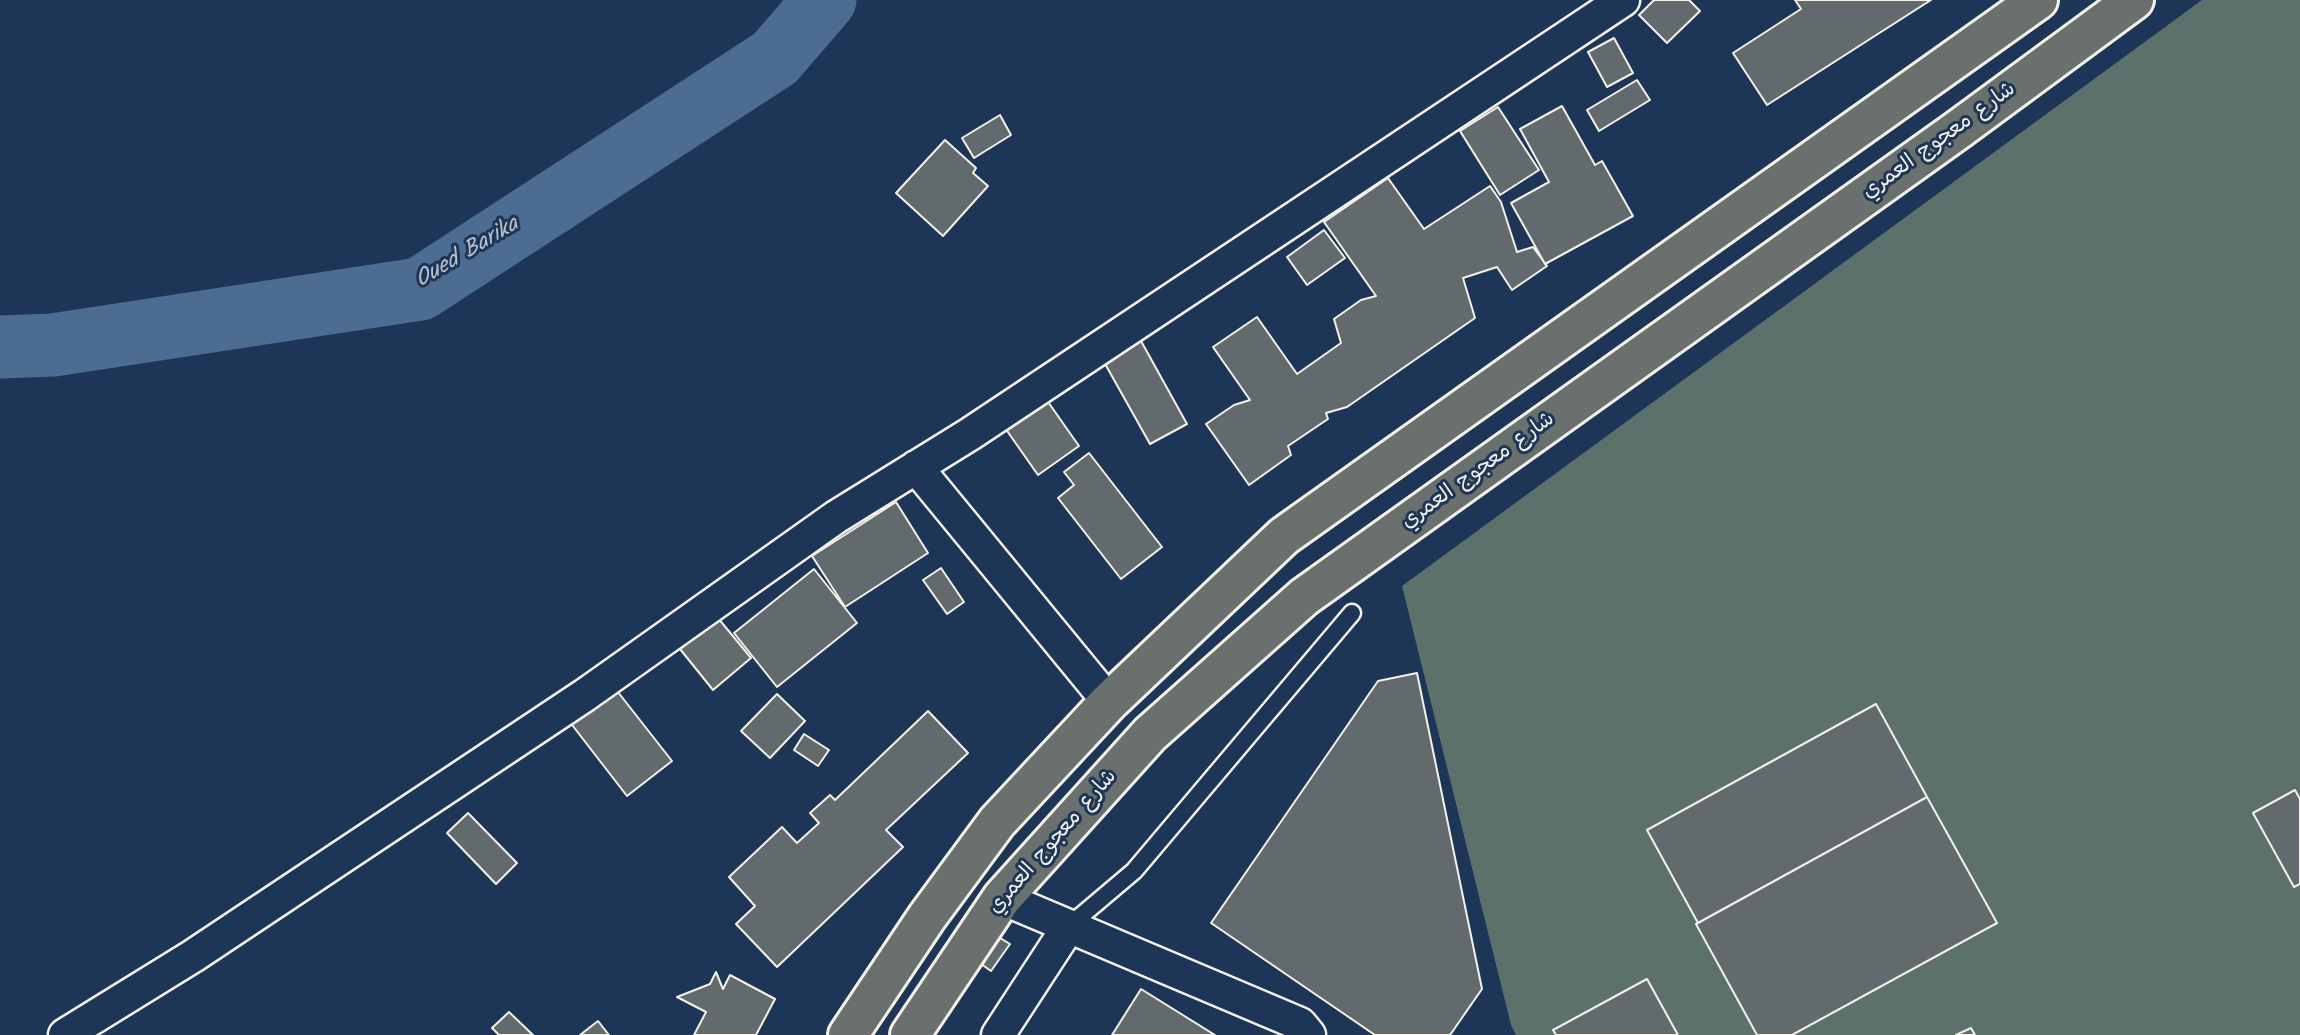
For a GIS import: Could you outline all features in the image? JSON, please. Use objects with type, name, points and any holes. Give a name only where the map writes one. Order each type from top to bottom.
[{"type":"main road","points":[[848,1035],[927,917],[997,822],[1109,702],[1284,536],[2038,0]]},
{"type":"main road","name":"شارع معجوج العمري","points":[[910,1035],[1002,898],[1150,733],[1304,597],[1959,129],[2134,0]]},
{"type":"street","points":[[65,1035],[193,956],[562,711],[836,517],[916,467],[1623,0]]},
{"type":"street","points":[[916,467],[1109,702]]},
{"type":"street","points":[[1002,898],[1300,1024],[1309,1035]]},
{"type":"street","points":[[998,1035],[1069,926]]},
{"type":"lane","points":[[1069,926],[1134,871],[1352,612]]},
{"type":"green space","points":[[2202,0],[2300,0],[2300,1035],[1516,1035],[1511,1025],[1402,586]]},
{"type":"building","points":[[1654,0],[1689,0],[1700,11],[1667,43],[1639,15]]},
{"type":"building","points":[[1795,0],[1931,0],[1767,105],[1733,53],[1801,9]]},
{"type":"building","points":[[1614,38],[1633,73],[1607,87],[1588,52]]},
{"type":"building","points":[[1637,80],[1650,100],[1599,131],[1587,110]]},
{"type":"building","points":[[1562,106],[1595,165],[1602,161],[1633,216],[1545,264],[1511,203],[1549,182],[1520,129]]},
{"type":"building","points":[[1498,107],[1539,170],[1500,195],[1460,131]]},
{"type":"building","points":[[1000,115],[1011,135],[974,158],[962,138]]},
{"type":"building","points":[[945,140],[976,168],[973,173],[988,186],[943,236],[896,193]]},
{"type":"building","points":[[1388,178],[1424,229],[1490,186],[1501,202],[1517,252],[1533,247],[1547,266],[1512,290],[1497,267],[1463,278],[1475,318],[1347,407],[1326,413],[1328,419],[1288,446],[1291,455],[1249,485],[1206,424],[1234,405],[1250,400],[1213,347],[1257,317],[1297,374],[1341,343],[1334,319],[1361,300],[1376,296],[1324,222]]},
{"type":"building","points":[[1324,230],[1345,258],[1307,285],[1287,257]]},
{"type":"building","points":[[1141,341],[1187,424],[1150,444],[1104,362]]},
{"type":"building","points":[[1046,399],[1079,446],[1038,475],[1005,428]]},
{"type":"building","points":[[1089,453],[1162,547],[1121,579],[1058,498],[1074,485],[1064,472]]},
{"type":"building","points":[[896,502],[928,553],[845,607],[812,556]]},
{"type":"building","points":[[941,568],[964,602],[947,614],[923,580]]},
{"type":"building","points":[[814,569],[857,623],[777,687],[734,633]]},
{"type":"building","points":[[718,618],[751,658],[713,690],[680,649]]},
{"type":"building","points":[[1417,673],[1482,989],[1450,1035],[1375,1035],[1211,923],[1378,681]]},
{"type":"building","points":[[614,687],[672,761],[627,796],[569,721]]},
{"type":"building","points":[[777,694],[805,721],[770,758],[741,731]]},
{"type":"building","points":[[1876,704],[1927,797],[1698,923],[1647,830]]},
{"type":"building","points":[[928,711],[968,753],[886,830],[903,847],[777,967],[736,924],[755,906],[729,877],[782,827],[797,843],[819,823],[810,813],[830,795],[835,800]]},
{"type":"building","points":[[804,734],[829,750],[818,766],[794,750]]},
{"type":"building","points":[[2295,790],[2300,799],[2300,884],[2294,887],[2253,813]]},
{"type":"building","points":[[1927,797],[1997,923],[1792,1035],[1757,1035],[1696,924]]},
{"type":"building","points":[[468,813],[517,863],[496,884],[447,833]]},
{"type":"building","points":[[992,933],[1010,944],[991,971],[974,959]]},
{"type":"building","points":[[716,972],[723,989],[730,975],[775,999],[756,1035],[694,1035],[706,1012],[677,997],[710,984]]},
{"type":"building","points":[[1647,979],[1678,1035],[1556,1035],[1553,1030]]},
{"type":"building","points":[[1141,989],[1215,1035],[1112,1035]]},
{"type":"building","points":[[509,1012],[533,1035],[499,1035],[492,1028]]},
{"type":"building","points":[[598,1021],[609,1035],[580,1035]]},
{"type":"building","points":[[1971,1028],[1975,1035],[1956,1035]]},
{"type":"waterway","name":"Oued Barika","points":[[0,347],[53,345],[420,289],[775,58],[825,0]]}]
